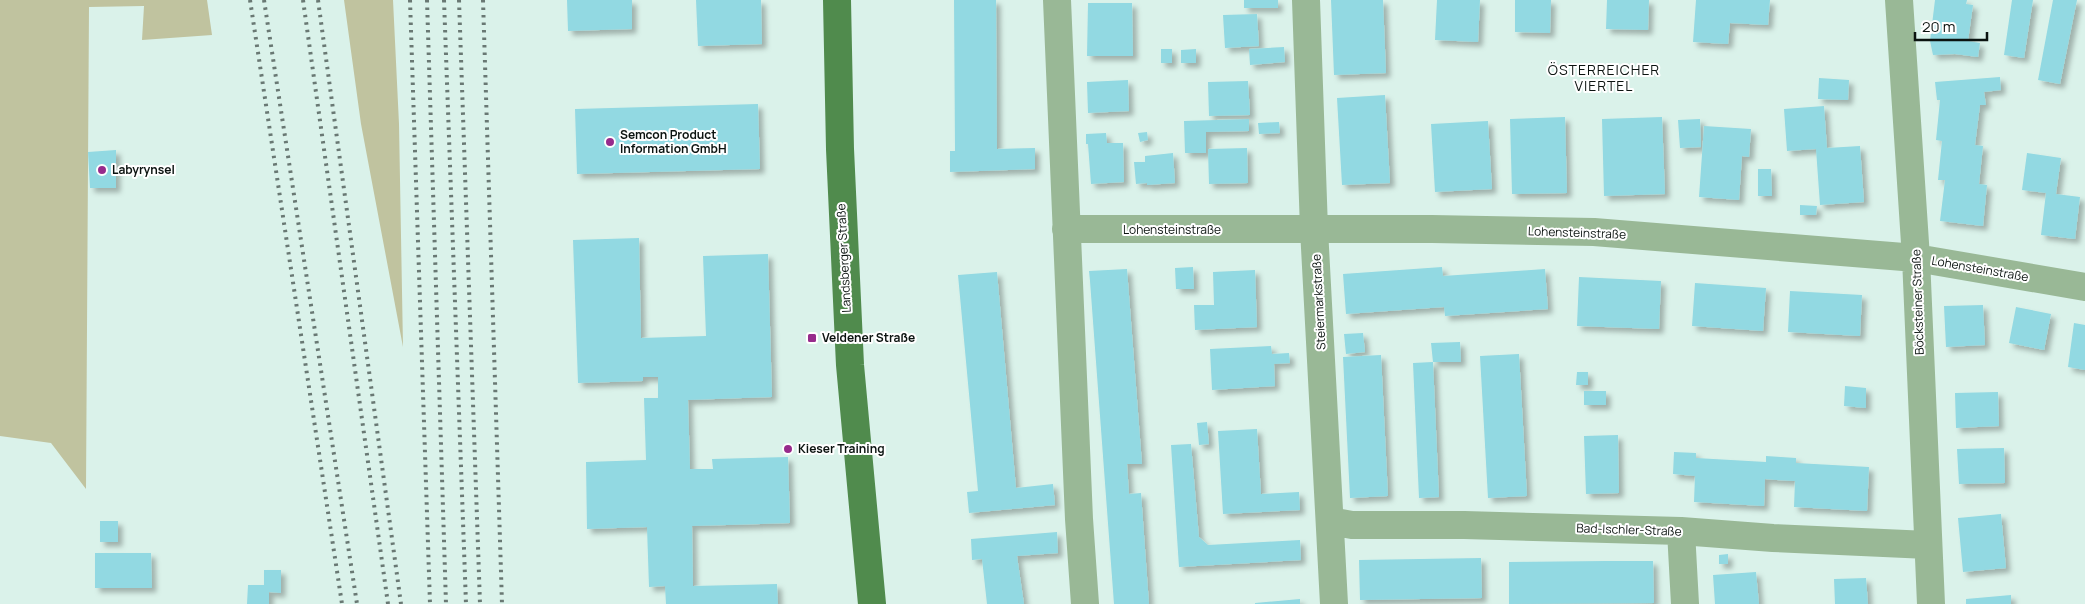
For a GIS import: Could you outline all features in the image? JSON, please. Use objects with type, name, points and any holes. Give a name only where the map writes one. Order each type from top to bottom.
[{"type":"main road","name":"Landsberger Straße","points":[[837,0],[840,157],[848,338],[872,604]]},
{"type":"street","points":[[1057,0],[1079,519],[1085,604]]},
{"type":"street","name":"Steiermarkstraße","points":[[1306,0],[1314,229],[1334,604]]},
{"type":"street","name":"Böcksteiner Straße","points":[[1899,0],[1916,258],[1930,604]]},
{"type":"street","name":"Lohensteinstraße","points":[[1066,230],[1432,228],[1586,232],[1916,258],[2085,287]]},
{"type":"street","name":"Bad-Ischler-Straße","points":[[1330,521],[1352,526],[1464,525],[1681,531],[1773,538],[1928,545]]},
{"type":"street","points":[[1681,531],[1685,604]]},
{"type":"green space","points":[[0,0],[207,0],[212,35],[142,40],[144,6],[89,7],[86,489],[51,443],[0,436]]},
{"type":"green space","points":[[344,0],[393,0],[399,124],[403,347],[361,124]]},
{"type":"building","points":[[567,0],[632,0],[632,29],[568,31]]},
{"type":"building","points":[[696,0],[761,0],[762,44],[698,46]]},
{"type":"building","points":[[954,0],[996,0],[997,149],[1035,148],[1035,169],[950,172],[950,151],[955,151]]},
{"type":"building","points":[[1244,0],[1278,0],[1278,8],[1244,8]]},
{"type":"building","points":[[1331,0],[1383,0],[1386,73],[1334,75]]},
{"type":"building","points":[[1437,0],[1480,0],[1478,42],[1435,40]]},
{"type":"building","points":[[1515,0],[1551,0],[1550,33],[1515,32]]},
{"type":"building","points":[[1607,0],[1649,0],[1648,30],[1606,29]]},
{"type":"building","points":[[1696,0],[1770,0],[1768,25],[1730,23],[1728,44],[1693,42]]},
{"type":"building","points":[[1935,0],[1967,0],[1966,4],[1973,5],[1968,41],[1980,43],[1978,57],[1955,54],[1933,55],[1930,41]]},
{"type":"building","points":[[2012,0],[2033,0],[2024,58],[2004,55]]},
{"type":"building","points":[[2053,0],[2077,0],[2060,84],[2038,80]]},
{"type":"building","points":[[1088,3],[1132,3],[1133,56],[1087,56]]},
{"type":"building","points":[[1257,14],[1259,46],[1225,48],[1223,15]]},
{"type":"building","points":[[1284,47],[1285,62],[1250,65],[1249,49]]},
{"type":"building","points":[[1161,49],[1172,49],[1172,63],[1161,63]]},
{"type":"building","points":[[1196,49],[1196,63],[1181,63],[1181,50]]},
{"type":"building","points":[[2000,77],[2001,90],[1984,92],[1986,105],[1980,105],[1975,145],[1983,146],[1979,184],[1987,185],[1983,226],[1940,221],[1945,180],[1938,180],[1942,141],[1936,140],[1940,100],[1937,100],[1935,82]]},
{"type":"building","points":[[1819,78],[1849,80],[1848,100],[1818,99]]},
{"type":"building","points":[[1128,80],[1129,111],[1088,113],[1087,82]]},
{"type":"building","points":[[1248,81],[1250,115],[1209,116],[1208,82]]},
{"type":"building","points":[[1385,95],[1390,183],[1342,185],[1337,98]]},
{"type":"building","points":[[758,104],[760,169],[577,174],[575,109]]},
{"type":"building","points":[[1824,106],[1827,148],[1860,146],[1864,202],[1820,205],[1816,149],[1787,151],[1784,109]]},
{"type":"building","points":[[1565,117],[1567,193],[1512,194],[1510,119]]},
{"type":"building","points":[[1662,117],[1665,194],[1604,196],[1602,119]]},
{"type":"building","points":[[1249,119],[1249,131],[1206,132],[1206,153],[1185,153],[1184,121]]},
{"type":"building","points":[[1700,119],[1701,147],[1680,148],[1678,120]]},
{"type":"building","points":[[1488,121],[1492,189],[1435,192],[1431,124]]},
{"type":"building","points":[[1279,122],[1280,133],[1259,134],[1258,123]]},
{"type":"building","points":[[1704,126],[1751,129],[1749,157],[1742,156],[1739,200],[1699,197]]},
{"type":"building","points":[[1147,132],[1148,140],[1140,142],[1138,133]]},
{"type":"building","points":[[1106,133],[1107,143],[1123,143],[1124,182],[1091,184],[1086,134]]},
{"type":"building","points":[[1247,148],[1248,183],[1209,184],[1208,149]]},
{"type":"building","name":"Labyrynsel","points":[[116,150],[116,188],[90,188],[88,152]]},
{"type":"building","points":[[1173,153],[1175,183],[1136,184],[1134,162],[1145,162],[1145,156]]},
{"type":"building","points":[[2027,153],[2061,158],[2056,194],[2080,197],[2075,239],[2041,235],[2046,193],[2022,190]]},
{"type":"building","points":[[1758,169],[1771,169],[1772,196],[1758,196]]},
{"type":"building","points":[[1800,205],[1817,206],[1816,215],[1800,215]]},
{"type":"building","points":[[639,238],[641,338],[706,336],[703,256],[768,254],[772,397],[688,400],[690,469],[713,469],[712,459],[788,457],[790,523],[692,526],[693,586],[777,584],[778,604],[666,604],[665,586],[649,587],[647,527],[587,529],[586,462],[646,460],[644,398],[658,398],[658,377],[643,377],[643,381],[578,383],[573,240]]},
{"type":"building","points":[[1193,267],[1194,289],[1176,289],[1175,268]]},
{"type":"building","points":[[1442,267],[1443,276],[1545,269],[1548,309],[1445,316],[1444,307],[1346,314],[1343,274]]},
{"type":"building","points":[[1127,269],[1142,464],[1127,464],[1129,494],[1141,493],[1149,604],[1114,604],[1089,271]]},
{"type":"building","points":[[1255,270],[1257,327],[1195,330],[1194,305],[1214,305],[1213,272]]},
{"type":"building","points":[[997,272],[1016,488],[1053,484],[1055,505],[969,513],[967,492],[978,491],[958,275]]},
{"type":"building","points":[[1579,277],[1661,281],[1659,329],[1577,326]]},
{"type":"building","points":[[1695,283],[1766,288],[1763,331],[1692,326]]},
{"type":"building","points":[[1790,291],[1862,295],[1860,336],[1788,332]]},
{"type":"building","points":[[1983,305],[1985,345],[1946,347],[1944,306]]},
{"type":"building","points":[[2016,307],[2051,314],[2044,350],[2009,343]]},
{"type":"building","points":[[2074,323],[2085,325],[2085,370],[2068,367]]},
{"type":"building","points":[[1363,333],[1365,352],[1346,354],[1344,334]]},
{"type":"building","points":[[1460,342],[1461,362],[1433,362],[1431,343]]},
{"type":"building","points":[[1271,346],[1272,354],[1289,353],[1290,363],[1274,364],[1275,386],[1212,390],[1210,349]]},
{"type":"building","points":[[1519,354],[1527,496],[1488,498],[1480,356]]},
{"type":"building","points":[[1381,355],[1388,496],[1350,498],[1343,357]]},
{"type":"building","points":[[1433,362],[1439,497],[1419,498],[1413,363]]},
{"type":"building","points":[[1577,372],[1588,372],[1588,385],[1576,385]]},
{"type":"building","points":[[1845,386],[1866,388],[1866,408],[1844,406]]},
{"type":"building","points":[[1584,391],[1606,391],[1606,405],[1584,405]]},
{"type":"building","points":[[1998,392],[1999,426],[1956,428],[1955,393]]},
{"type":"building","points":[[1207,422],[1209,444],[1199,445],[1197,423]]},
{"type":"building","points":[[1257,429],[1261,494],[1299,492],[1300,510],[1223,514],[1218,431]]},
{"type":"building","points":[[1618,435],[1619,493],[1586,494],[1584,436]]},
{"type":"building","points":[[1191,444],[1199,537],[1208,545],[1300,540],[1301,560],[1179,567],[1171,445]]},
{"type":"building","points":[[2004,448],[2005,483],[1959,484],[1957,449]]},
{"type":"building","points":[[1674,452],[1696,453],[1696,458],[1766,462],[1766,456],[1796,458],[1796,463],[1869,467],[1867,511],[1794,507],[1795,481],[1765,479],[1764,506],[1694,502],[1695,476],[1673,474]]},
{"type":"building","points":[[2001,514],[2006,568],[1963,572],[1958,518]]},
{"type":"building","points":[[100,521],[118,521],[118,542],[100,542]]},
{"type":"building","points":[[1057,532],[1058,553],[1017,556],[1024,604],[987,604],[982,559],[972,560],[971,539]]},
{"type":"building","points":[[95,553],[151,553],[152,588],[95,588]]},
{"type":"building","points":[[1728,554],[1728,564],[1719,564],[1719,555]]},
{"type":"building","points":[[1481,558],[1482,598],[1360,600],[1359,560]]},
{"type":"building","points":[[1653,561],[1654,603],[1509,604],[1509,562]]},
{"type":"building","points":[[264,570],[281,570],[281,593],[269,592],[269,604],[247,604],[248,585],[264,585]]},
{"type":"building","points":[[1756,572],[1759,604],[1715,604],[1713,575]]},
{"type":"building","points":[[1866,578],[1868,604],[1835,604],[1834,579]]},
{"type":"building","points":[[2011,595],[2011,604],[1966,604],[1966,599]]},
{"type":"building","points":[[1300,599],[1300,604],[1255,604],[1255,603]]},
{"type":"railway","points":[[250,0],[342,604]]},
{"type":"railway","points":[[264,0],[357,604]]},
{"type":"railway","points":[[303,0],[388,604]]},
{"type":"railway","points":[[318,0],[401,604]]},
{"type":"railway","points":[[410,0],[430,604]]},
{"type":"railway","points":[[427,0],[446,604]]},
{"type":"railway","points":[[444,0],[466,604]]},
{"type":"railway","points":[[459,0],[480,604]]},
{"type":"railway","points":[[483,0],[502,604]]},
{"type":"place","name":"Semcon Product Information GmbH","points":[[610,142]]},
{"type":"place","name":"Labyrynsel","points":[[102,170]]},
{"type":"place","name":"Veldener Straße","points":[[812,338]]},
{"type":"place","name":"Kieser Training","points":[[788,449]]},
{"type":"district","name":"ÖSTERREICHER VIERTEL","points":[[1604,78]]}]
